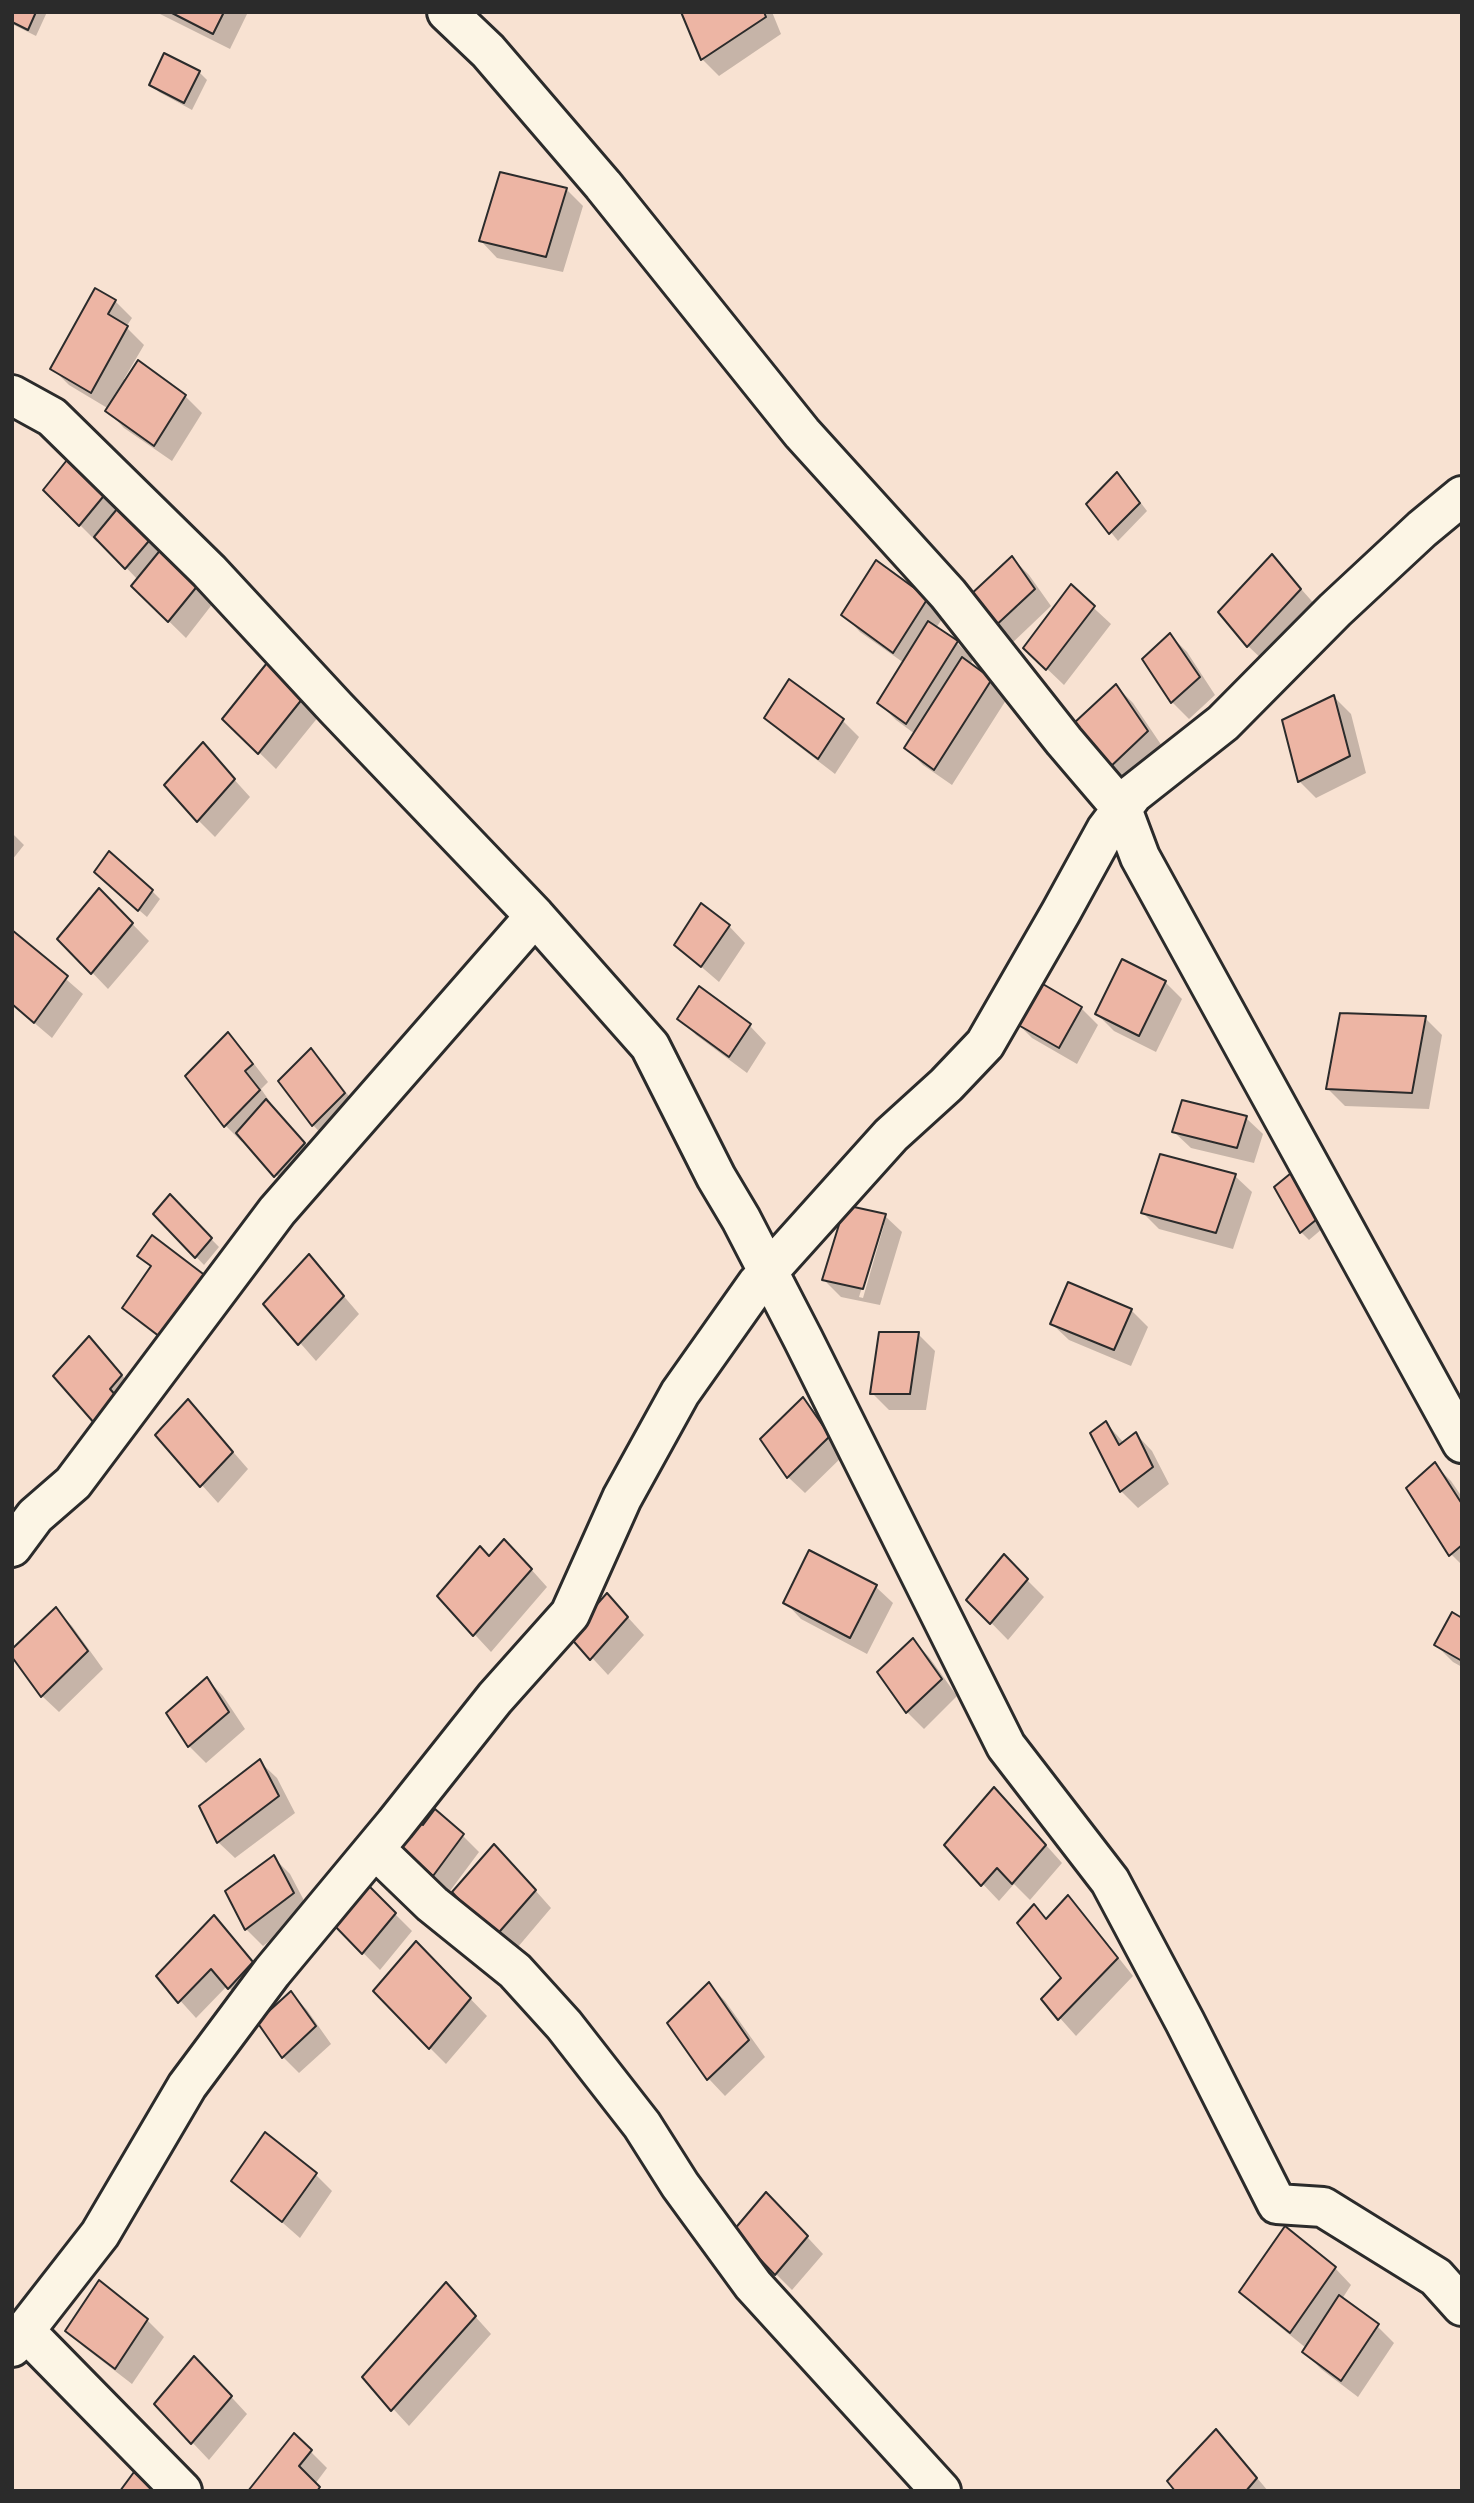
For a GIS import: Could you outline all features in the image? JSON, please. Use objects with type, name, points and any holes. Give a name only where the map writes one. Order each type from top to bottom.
[{"type":"street","points":[[447,12],[488,51],[603,185],[802,433],[948,594],[1064,741],[1122,809],[1140,857],[1462,1443]]},
{"type":"street","points":[[12,395],[52,416],[209,571],[536,916],[650,1046],[803,1339],[1006,1745],[1110,1881],[1277,2204],[1323,2207],[1436,2277],[1462,2306]]},
{"type":"street","points":[[182,2491],[18,2339],[100,2234],[187,2086],[272,1972],[495,1698],[570,1614],[622,1498],[680,1393],[767,1273],[891,1135],[946,1085],[985,1044],[1106,830],[1133,794],[1223,723],[1335,610],[1422,528],[1462,496]]},
{"type":"street","points":[[12,1547],[35,1516],[74,1483],[277,1211],[536,916]]},
{"type":"street","points":[[374,1849],[432,1904],[515,1971],[564,2025],[642,2125],[680,2185],[753,2285],[941,2491]]},
{"type":"building","points":[[12,12],[36,12],[28,30],[12,22]]},
{"type":"building","points":[[170,12],[224,12],[213,34]]},
{"type":"building","points":[[681,12],[764,12],[766,17],[701,60]]},
{"type":"building","points":[[164,53],[200,71],[184,103],[149,85]]},
{"type":"building","points":[[500,172],[567,188],[546,257],[479,241]]},
{"type":"building","points":[[95,288],[116,300],[108,314],[128,326],[91,393],[50,369]]},
{"type":"building","points":[[138,360],[186,395],[154,446],[105,411]]},
{"type":"building","points":[[71,455],[107,492],[79,526],[43,490]]},
{"type":"building","points":[[1117,472],[1140,503],[1109,534],[1086,504]]},
{"type":"building","points":[[122,503],[154,535],[125,569],[94,537]]},
{"type":"building","points":[[162,548],[199,584],[168,622],[131,586]]},
{"type":"building","points":[[1272,554],[1301,589],[1247,647],[1218,612]]},
{"type":"building","points":[[1012,556],[1035,589],[991,630],[968,597]]},
{"type":"building","points":[[876,560],[928,598],[893,653],[841,615]]},
{"type":"building","points":[[1071,584],[1095,606],[1046,670],[1023,648]]},
{"type":"building","points":[[928,621],[958,641],[906,724],[877,703]]},
{"type":"building","points":[[1170,633],[1200,677],[1171,703],[1142,659]]},
{"type":"building","points":[[962,657],[992,679],[934,770],[904,748]]},
{"type":"building","points":[[267,663],[303,698],[258,754],[222,719]]},
{"type":"building","points":[[789,679],[844,719],[818,759],[764,718]]},
{"type":"building","points":[[1116,684],[1148,731],[1106,771],[1074,723]]},
{"type":"building","points":[[1334,695],[1350,756],[1298,782],[1282,720]]},
{"type":"building","points":[[203,742],[235,779],[197,822],[164,785]]},
{"type":"building","points":[[109,851],[153,890],[138,911],[94,872]]},
{"type":"building","points":[[99,888],[133,923],[91,974],[57,939]]},
{"type":"building","points":[[701,903],[730,925],[701,967],[674,945]]},
{"type":"building","points":[[12,930],[68,976],[34,1023],[12,1004]]},
{"type":"building","points":[[1122,959],[1166,981],[1139,1036],[1095,1014]]},
{"type":"building","points":[[1036,980],[1082,1007],[1059,1048],[1013,1022]]},
{"type":"building","points":[[699,986],[751,1024],[729,1057],[677,1019]]},
{"type":"building","points":[[1340,1013],[1426,1016],[1412,1093],[1326,1089]]},
{"type":"building","points":[[228,1032],[253,1064],[245,1071],[260,1090],[224,1127],[185,1076]]},
{"type":"building","points":[[311,1048],[345,1093],[312,1126],[278,1081]]},
{"type":"building","points":[[266,1099],[305,1143],[274,1177],[236,1133]]},
{"type":"building","points":[[1182,1100],[1247,1116],[1237,1148],[1172,1132]]},
{"type":"building","points":[[1160,1154],[1236,1174],[1216,1233],[1141,1213]]},
{"type":"building","points":[[1296,1169],[1322,1215],[1300,1233],[1274,1187]]},
{"type":"building","points":[[170,1194],[212,1238],[195,1258],[153,1214]]},
{"type":"building","points":[[845,1205],[886,1214],[863,1289],[822,1280]]},
{"type":"building","points":[[152,1235],[215,1283],[172,1346],[122,1308],[151,1266],[137,1256]]},
{"type":"building","points":[[309,1254],[344,1296],[298,1345],[263,1304]]},
{"type":"building","points":[[1068,1282],[1132,1309],[1114,1350],[1050,1324]]},
{"type":"building","points":[[879,1332],[919,1332],[910,1394],[870,1394]]},
{"type":"building","points":[[89,1336],[122,1375],[110,1389],[118,1398],[95,1424],[53,1376]]},
{"type":"building","points":[[803,1397],[830,1436],[787,1478],[760,1439]]},
{"type":"building","points":[[188,1399],[233,1452],[200,1487],[155,1435]]},
{"type":"building","points":[[1106,1421],[1119,1445],[1136,1432],[1153,1467],[1120,1492],[1090,1433]]},
{"type":"building","points":[[1435,1462],[1462,1504],[1462,1545],[1449,1556],[1406,1488]]},
{"type":"building","points":[[504,1539],[532,1569],[473,1636],[437,1596],[480,1546],[489,1556]]},
{"type":"building","points":[[809,1550],[877,1585],[850,1638],[783,1603]]},
{"type":"building","points":[[1004,1554],[1028,1579],[990,1624],[966,1600]]},
{"type":"building","points":[[607,1593],[628,1617],[590,1660],[569,1636]]},
{"type":"building","points":[[56,1607],[88,1651],[41,1697],[12,1657],[12,1649]]},
{"type":"building","points":[[1452,1612],[1462,1618],[1462,1661],[1434,1645]]},
{"type":"building","points":[[913,1638],[942,1679],[906,1713],[877,1672]]},
{"type":"building","points":[[207,1677],[229,1712],[188,1747],[166,1713]]},
{"type":"building","points":[[260,1759],[279,1796],[217,1843],[199,1806]]},
{"type":"building","points":[[994,1787],[1046,1845],[1012,1884],[997,1868],[981,1886],[944,1845]]},
{"type":"building","points":[[435,1809],[464,1834],[433,1876],[398,1845],[417,1819],[423,1825]]},
{"type":"building","points":[[494,1844],[536,1890],[494,1938],[452,1892]]},
{"type":"building","points":[[274,1855],[294,1893],[245,1930],[225,1891]]},
{"type":"building","points":[[365,1882],[396,1913],[362,1954],[332,1923]]},
{"type":"building","points":[[1068,1895],[1118,1958],[1058,2020],[1041,1999],[1061,1978],[1017,1923],[1034,1904],[1046,1919]]},
{"type":"building","points":[[214,1915],[253,1962],[228,1989],[211,1969],[178,2003],[156,1976]]},
{"type":"building","points":[[416,1941],[471,1998],[429,2049],[373,1991]]},
{"type":"building","points":[[709,1982],[749,2040],[707,2080],[667,2023]]},
{"type":"building","points":[[291,1991],[316,2026],[282,2058],[257,2022]]},
{"type":"building","points":[[265,2132],[317,2173],[282,2222],[231,2181]]},
{"type":"building","points":[[766,2192],[808,2236],[775,2275],[733,2231]]},
{"type":"building","points":[[1285,2226],[1336,2267],[1290,2333],[1239,2292]]},
{"type":"building","points":[[99,2280],[148,2319],[115,2369],[65,2331]]},
{"type":"building","points":[[446,2282],[476,2316],[391,2411],[362,2377]]},
{"type":"building","points":[[1339,2295],[1379,2324],[1341,2381],[1302,2352]]},
{"type":"building","points":[[194,2356],[232,2396],[191,2444],[154,2404]]},
{"type":"building","points":[[1216,2429],[1257,2478],[1246,2491],[1175,2491],[1167,2481]]},
{"type":"building","points":[[294,2433],[312,2450],[299,2466],[320,2487],[317,2491],[248,2491]]},
{"type":"building","points":[[134,2472],[156,2491],[120,2491]]}]
